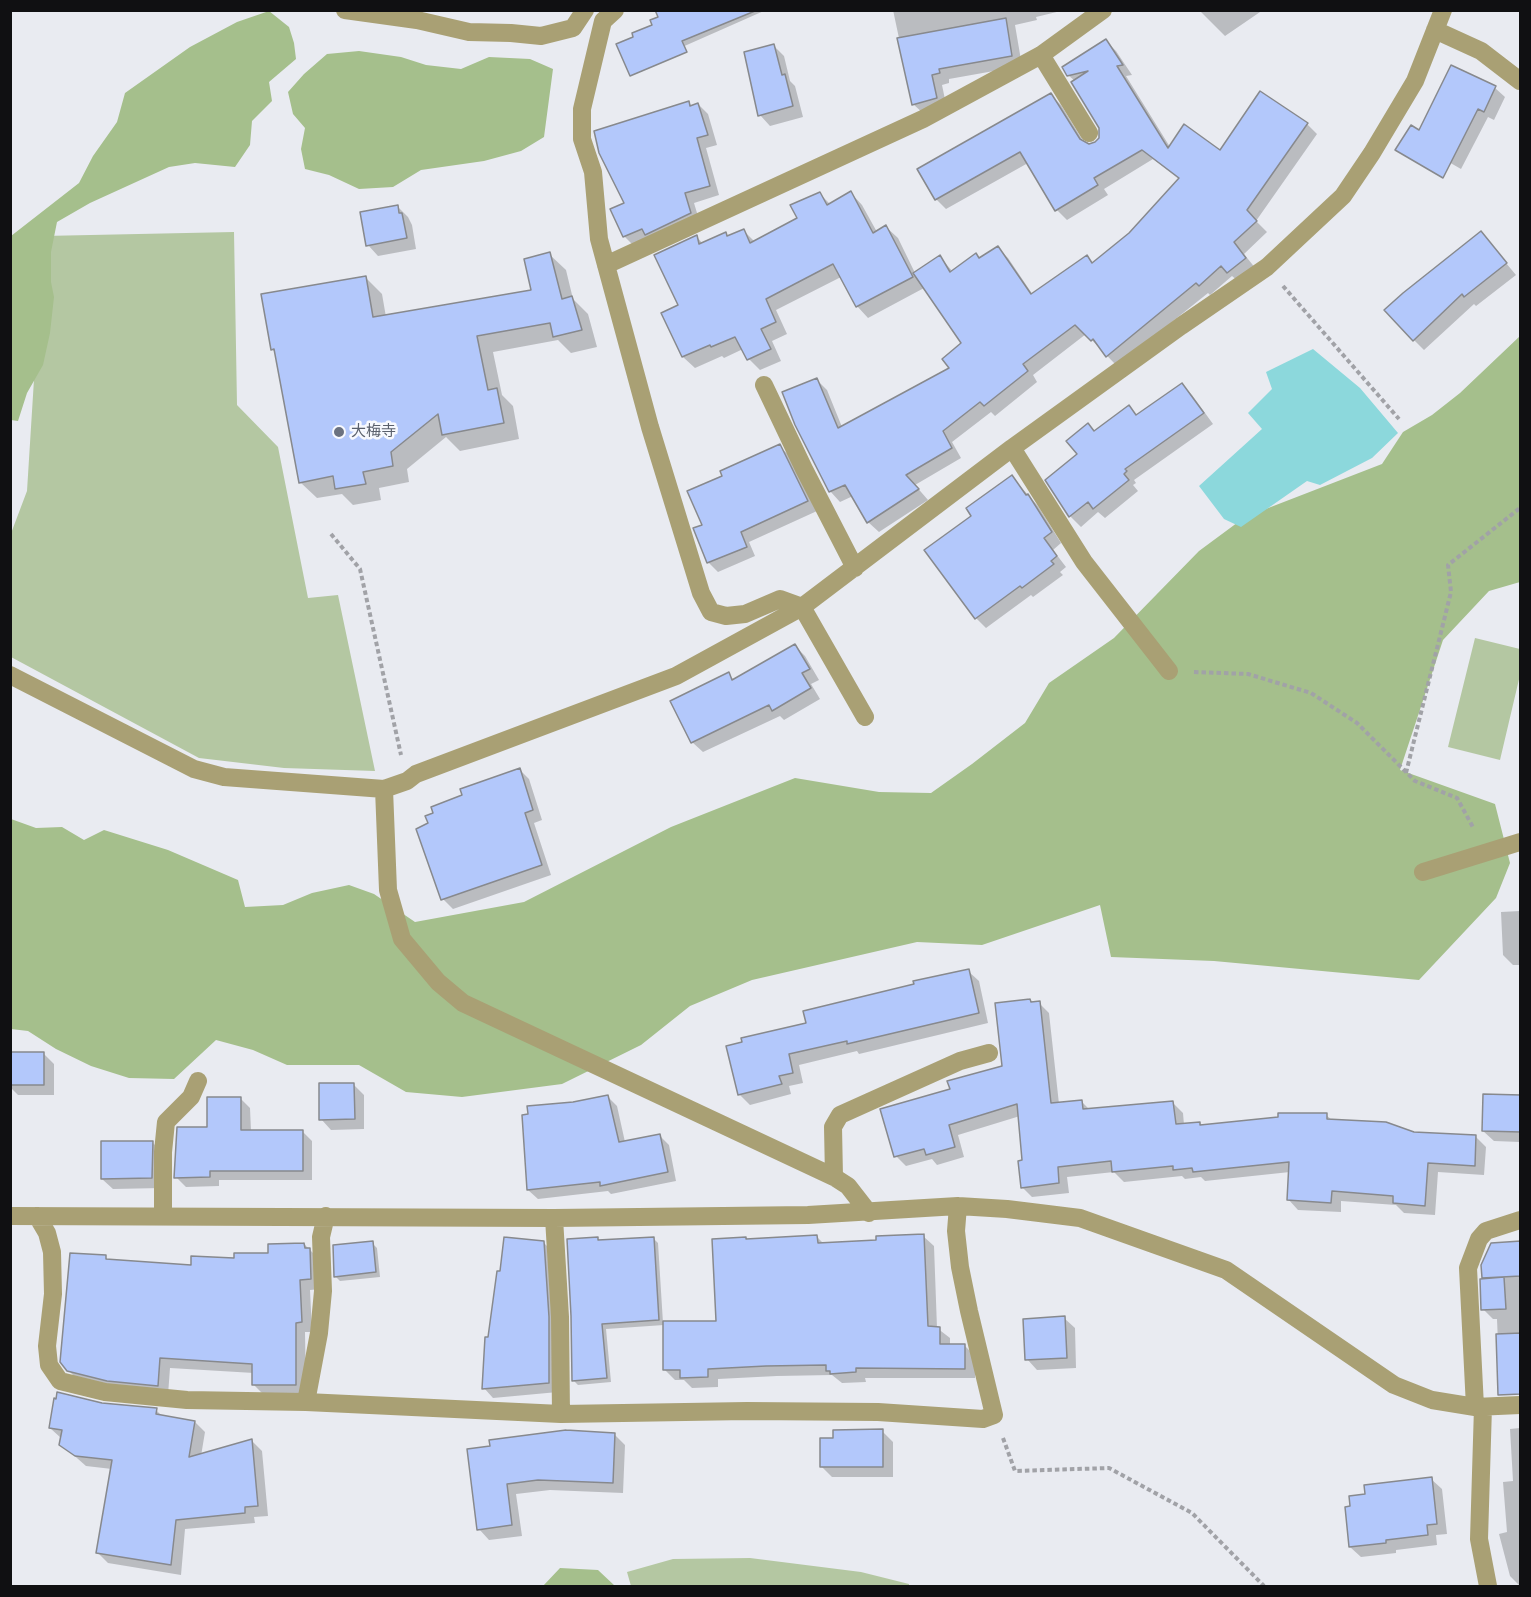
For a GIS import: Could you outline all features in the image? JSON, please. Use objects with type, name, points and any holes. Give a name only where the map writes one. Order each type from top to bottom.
[{"type":"street","points":[[345,10],[417,20],[469,32],[541,36],[573,28],[585,10]]},
{"type":"street","points":[[615,10],[603,21],[582,109],[582,139],[593,172],[599,239],[650,427],[701,593],[711,612],[726,616],[745,614],[780,599],[802,607],[865,717]]},
{"type":"street","points":[[606,265],[923,119],[1041,55],[1103,10]]},
{"type":"street","points":[[10,675],[194,769],[224,777],[384,789],[406,781],[416,774],[676,676],[802,607],[1012,448],[1267,267],[1343,196],[1415,81],[1443,10]]},
{"type":"street","points":[[1435,30],[1481,51],[1521,81]]},
{"type":"street","points":[[1041,55],[1089,133]]},
{"type":"street","points":[[764,385],[855,568]]},
{"type":"street","points":[[1012,448],[1084,562],[1169,671]]},
{"type":"street","points":[[384,789],[388,890],[402,939],[438,982],[463,1003],[834,1177],[849,1186],[869,1213]]},
{"type":"street","points":[[1423,872],[1521,842]]},
{"type":"street","points":[[834,1177],[833,1127],[840,1115],[960,1061],[989,1053]]},
{"type":"street","points":[[163,1216],[163,1152],[166,1122],[191,1097],[198,1081]]},
{"type":"street","points":[[37,1216],[47,1233],[52,1252],[53,1294],[47,1346],[49,1365],[60,1381],[105,1392],[187,1400],[306,1402],[561,1414],[855,1412],[984,1419],[994,1415],[960,1267],[956,1232],[958,1206]]},
{"type":"street","points":[[10,1216],[554,1218],[869,1213],[958,1206],[1007,1209],[1080,1218],[1226,1270],[1394,1385],[1432,1400],[1479,1407],[1521,1405]]},
{"type":"street","points":[[306,1402],[319,1333],[323,1291],[321,1238],[326,1216]]},
{"type":"street","points":[[554,1218],[560,1317],[561,1414]]},
{"type":"street","points":[[1488,1587],[1479,1539],[1479,1407],[1468,1268],[1479,1239],[1486,1231],[1521,1220]]},
{"type":"path","points":[[1267,267],[1399,419]]},
{"type":"path","points":[[1406,773],[1451,592],[1448,565],[1521,508]]},
{"type":"path","points":[[331,534],[360,569],[406,781]]},
{"type":"path","points":[[1169,671],[1248,674],[1311,693],[1357,723],[1415,781],[1457,798],[1486,852]]},
{"type":"path","points":[[994,1415],[1015,1471],[1109,1468],[1192,1513],[1264,1587]]},
{"type":"green space","points":[[269,11],[289,27],[296,59],[269,82],[272,101],[252,121],[250,145],[235,167],[195,163],[169,167],[90,203],[57,222],[51,252],[51,282],[54,297],[50,333],[43,365],[27,393],[18,421],[11,420],[11,236],[79,183],[93,156],[117,122],[125,93],[190,47],[237,22]]},
{"type":"green space","points":[[359,51],[401,57],[426,65],[461,69],[489,57],[530,59],[553,69],[544,137],[521,151],[484,161],[421,170],[393,187],[359,189],[329,175],[305,169],[301,149],[305,128],[293,114],[288,92],[327,54]]},
{"type":"green space","points":[[234,232],[237,405],[278,447],[308,598],[338,595],[375,771],[284,768],[199,758],[11,657],[10,536],[27,491],[43,236]]},
{"type":"green space","points":[[1520,336],[1520,582],[1489,591],[1443,640],[1400,770],[1495,804],[1510,863],[1496,898],[1419,980],[1214,961],[1111,957],[1100,905],[982,945],[917,942],[752,980],[690,1006],[641,1045],[562,1084],[462,1097],[406,1092],[359,1065],[287,1065],[253,1050],[216,1040],[174,1079],[129,1078],[91,1066],[56,1049],[28,1031],[11,1029],[11,819],[36,828],[62,827],[84,840],[104,830],[168,850],[238,880],[245,907],[283,905],[312,893],[349,885],[374,894],[415,922],[524,902],[671,827],[795,778],[879,792],[931,793],[1025,723],[1049,683],[1114,638],[1199,551],[1245,517],[1382,464],[1403,432],[1432,415],[1460,393]]},
{"type":"green space","points":[[1475,638],[1520,649],[1520,675],[1500,760],[1448,747]]},
{"type":"green space","points":[[750,1558],[861,1572],[909,1584],[909,1586],[631,1586],[627,1572],[673,1559]]},
{"type":"green space","points":[[560,1568],[598,1570],[615,1586],[543,1586]]},
{"type":"water","points":[[1313,349],[1360,388],[1398,433],[1372,458],[1320,485],[1307,481],[1241,527],[1224,519],[1199,486],[1262,429],[1248,413],[1272,389],[1266,372]]},
{"type":"building","points":[[655,10],[755,11],[682,41],[687,52],[630,76],[616,44],[633,37],[632,33],[652,25],[650,20],[658,17]]},
{"type":"building","points":[[1006,18],[1012,56],[939,69],[940,73],[932,75],[937,98],[912,105],[897,38]]},
{"type":"building","points":[[1106,39],[1123,65],[1117,66],[1168,148],[1184,124],[1220,150],[1260,91],[1308,123],[1247,210],[1257,221],[1234,242],[1246,258],[1227,273],[1221,266],[1199,286],[1196,283],[1106,357],[1093,339],[1091,341],[1075,325],[1023,364],[1028,371],[984,406],[980,402],[943,431],[952,448],[906,475],[919,489],[867,523],[845,485],[829,492],[795,425],[782,392],[817,378],[838,428],[949,368],[942,359],[961,343],[913,273],[940,255],[950,272],[976,253],[979,258],[998,246],[1031,294],[1087,255],[1092,263],[1129,233],[1179,178],[1142,150],[1094,178],[1098,185],[1055,211],[1020,152],[935,200],[917,169],[1051,93],[1080,139],[1089,144],[1095,142],[1099,138],[1099,128],[1071,82],[1088,71],[1067,76],[1062,67]]},
{"type":"building","points":[[774,44],[793,106],[758,116],[744,52]]},
{"type":"building","points":[[1451,65],[1496,86],[1484,112],[1478,109],[1443,178],[1395,150],[1411,125],[1419,130]]},
{"type":"building","points":[[689,101],[690,106],[698,103],[708,135],[697,138],[710,186],[685,193],[691,213],[645,235],[642,229],[623,237],[610,209],[624,203],[599,153],[594,131]]},
{"type":"building","points":[[851,191],[873,233],[886,225],[913,277],[856,307],[833,264],[766,299],[776,322],[761,329],[771,349],[747,360],[735,337],[682,357],[661,313],[678,305],[654,255],[697,235],[699,244],[726,232],[727,236],[744,229],[750,243],[797,218],[790,205],[820,192],[827,205]]},
{"type":"building","points":[[398,205],[407,238],[366,246],[360,212]]},
{"type":"building","points":[[1481,231],[1507,263],[1464,297],[1462,294],[1413,341],[1384,310]]},
{"type":"building","points":[[550,252],[562,299],[572,296],[582,330],[553,337],[550,323],[477,336],[488,390],[497,388],[504,423],[442,435],[438,414],[391,452],[393,466],[363,472],[366,484],[335,489],[333,476],[299,483],[274,349],[271,350],[261,294],[366,276],[373,317],[531,290],[524,259]]},
{"type":"building","points":[[1182,383],[1204,413],[1125,469],[1127,471],[1124,474],[1129,480],[1093,509],[1088,502],[1069,517],[1045,480],[1077,454],[1066,441],[1088,423],[1094,431],[1129,405],[1136,415]]},
{"type":"building","points":[[780,444],[808,501],[741,532],[747,547],[707,563],[693,528],[702,525],[687,491],[722,476],[720,471]]},
{"type":"building","points":[[1012,475],[1026,495],[1028,494],[1052,532],[1044,538],[1057,556],[1051,561],[1054,564],[975,619],[924,550],[971,516],[966,508]]},
{"type":"building","points":[[795,644],[810,669],[802,673],[811,688],[772,711],[769,705],[691,743],[670,701],[729,672],[732,680]]},
{"type":"building","points":[[520,768],[533,810],[525,813],[542,865],[441,900],[416,829],[428,823],[425,816],[433,813],[431,807],[462,795],[460,789]]},
{"type":"building","points":[[969,969],[979,1013],[847,1044],[847,1041],[789,1054],[793,1073],[779,1076],[782,1084],[738,1095],[726,1046],[742,1042],[741,1038],[806,1023],[803,1011],[914,984],[913,981]]},
{"type":"building","points":[[1030,999],[1031,1002],[1040,1001],[1051,1103],[1082,1100],[1083,1109],[1173,1101],[1176,1124],[1200,1122],[1200,1125],[1278,1117],[1278,1113],[1327,1113],[1327,1119],[1386,1122],[1414,1132],[1476,1135],[1475,1166],[1428,1163],[1425,1206],[1393,1203],[1393,1196],[1332,1191],[1331,1203],[1287,1200],[1289,1162],[1193,1172],[1192,1168],[1173,1170],[1173,1166],[1112,1172],[1111,1161],[1058,1167],[1059,1183],[1021,1188],[1018,1161],[1022,1160],[1017,1104],[949,1125],[955,1147],[926,1155],[924,1149],[894,1157],[880,1109],[950,1089],[947,1081],[1002,1066],[995,1003]]},
{"type":"building","points":[[10,1052],[44,1052],[44,1085],[10,1085]]},
{"type":"building","points":[[319,1083],[354,1083],[355,1119],[319,1120]]},
{"type":"building","points":[[1483,1094],[1521,1095],[1521,1132],[1482,1131]]},
{"type":"building","points":[[608,1095],[619,1142],[660,1134],[668,1172],[600,1186],[600,1182],[527,1190],[522,1115],[528,1114],[527,1106],[573,1102]]},
{"type":"building","points":[[207,1097],[241,1097],[241,1130],[303,1130],[303,1171],[210,1171],[210,1177],[174,1178],[177,1127],[207,1127]]},
{"type":"building","points":[[101,1141],[153,1141],[152,1178],[101,1179]]},
{"type":"building","points":[[924,1234],[928,1326],[940,1327],[940,1344],[965,1344],[965,1369],[856,1368],[856,1372],[830,1374],[830,1371],[826,1371],[826,1365],[766,1366],[708,1369],[708,1377],[680,1378],[680,1370],[663,1370],[663,1321],[716,1321],[712,1239],[817,1235],[818,1243],[876,1240],[876,1236]]},
{"type":"building","points":[[504,1237],[544,1241],[549,1317],[549,1383],[482,1389],[485,1337],[488,1337]]},
{"type":"building","points":[[598,1237],[598,1240],[654,1237],[659,1320],[602,1324],[607,1378],[572,1381],[567,1239]]},
{"type":"building","points":[[373,1241],[376,1272],[334,1277],[333,1245]]},
{"type":"building","points":[[1521,1241],[1521,1276],[1482,1278],[1481,1265],[1491,1243]]},
{"type":"building","points":[[304,1243],[305,1248],[310,1248],[311,1279],[300,1280],[302,1322],[296,1323],[296,1385],[252,1385],[252,1364],[160,1358],[158,1386],[107,1381],[67,1371],[60,1362],[70,1253],[106,1255],[106,1259],[191,1265],[191,1256],[234,1258],[234,1253],[268,1253],[268,1244]]},
{"type":"building","points":[[1504,1277],[1506,1309],[1481,1310],[1480,1279]]},
{"type":"building","points":[[1065,1316],[1067,1358],[1025,1360],[1023,1319]]},
{"type":"building","points":[[1521,1333],[1521,1394],[1498,1395],[1496,1334]]},
{"type":"building","points":[[57,1392],[102,1403],[157,1408],[156,1414],[195,1421],[189,1457],[252,1439],[258,1506],[245,1507],[245,1513],[176,1520],[171,1565],[96,1553],[112,1460],[75,1456],[59,1445],[62,1430],[49,1428]]},
{"type":"building","points":[[883,1429],[883,1467],[820,1467],[820,1438],[833,1438],[833,1430]]},
{"type":"building","points":[[566,1430],[615,1433],[613,1483],[538,1480],[507,1484],[512,1525],[477,1530],[467,1449],[490,1446],[489,1440]]},
{"type":"building","points":[[1432,1477],[1437,1524],[1427,1525],[1428,1535],[1349,1547],[1345,1507],[1350,1506],[1349,1496],[1365,1494],[1364,1485]]},
{"type":"place","name":"大梅寺","points":[[339,432]]}]
